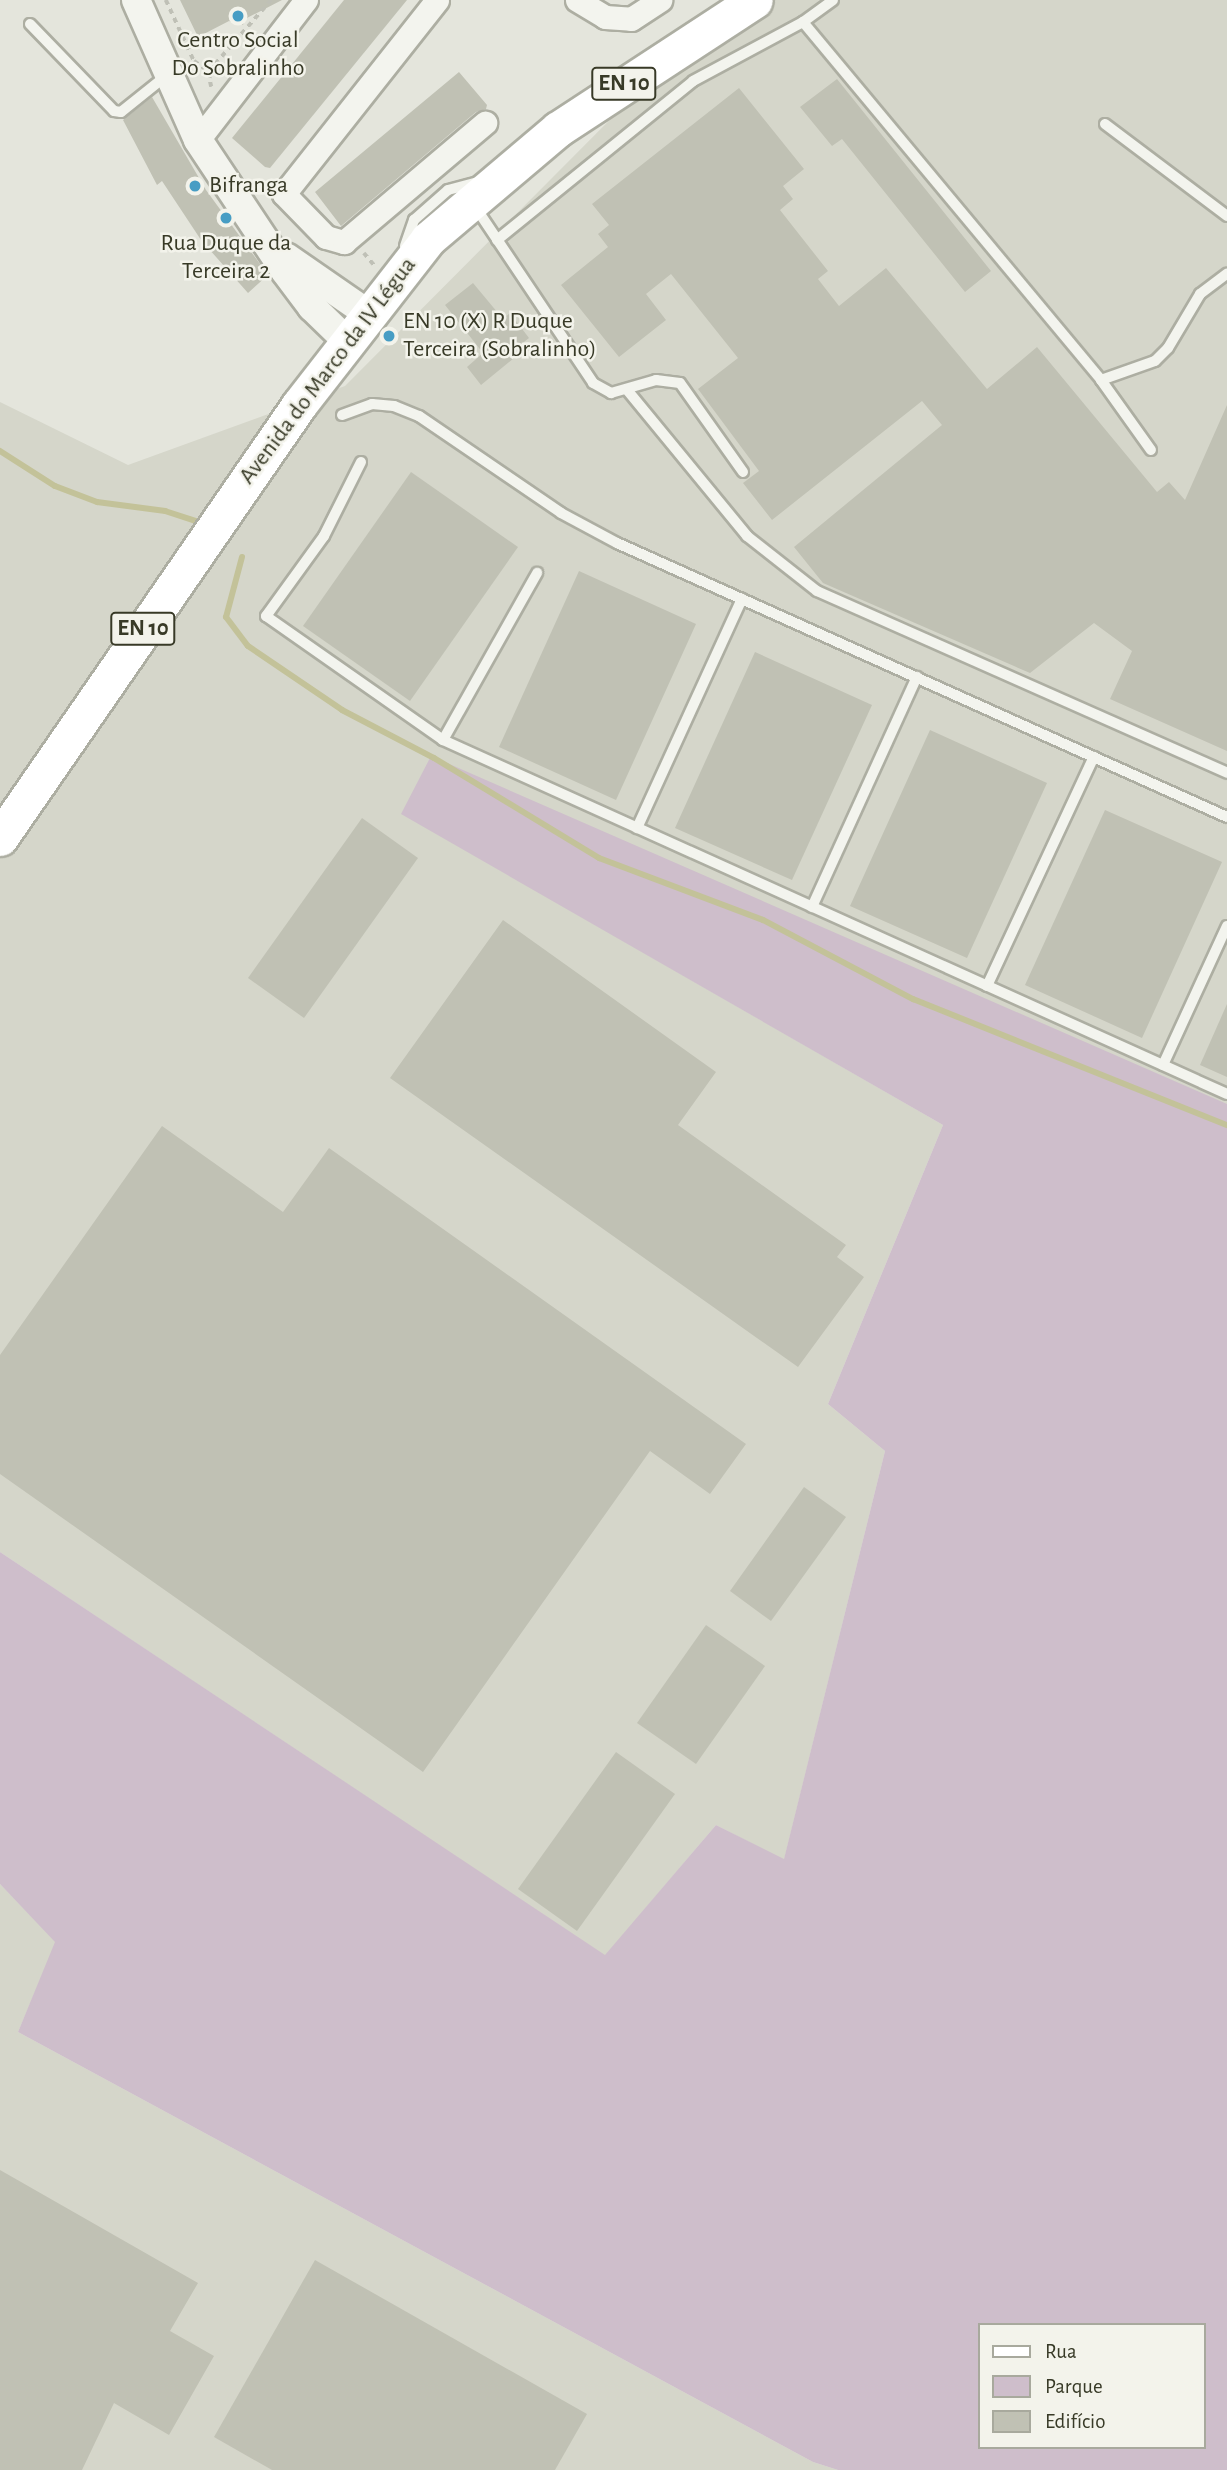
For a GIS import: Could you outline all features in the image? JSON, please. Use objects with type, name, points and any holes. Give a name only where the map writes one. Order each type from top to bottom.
[{"type":"main road","name":"Avenida do Marco da IV Légua","points":[[0,838],[356,326],[392,283],[470,200],[500,176],[579,115],[755,0]]},
{"type":"street","points":[[136,0],[198,140],[261,234],[299,268],[342,292],[356,326]]},
{"type":"street","points":[[198,140],[306,0]]},
{"type":"street","points":[[436,0],[284,194],[332,241],[351,238],[485,123]]},
{"type":"street","points":[[577,0],[605,17],[631,19],[660,0]]},
{"type":"lane","points":[[497,240],[693,82],[803,22],[834,0]]},
{"type":"lane","points":[[803,22],[1101,380],[1151,450]]},
{"type":"lane","points":[[30,24],[114,111],[121,112],[167,75]]},
{"type":"lane","points":[[1105,124],[1227,216]]},
{"type":"lane","points":[[392,283],[414,220],[447,190],[500,176]]},
{"type":"lane","points":[[470,200],[593,383],[611,393],[628,391],[656,380],[680,383],[743,472]]},
{"type":"lane","points":[[1101,380],[1155,361],[1168,348],[1200,294],[1227,274]]},
{"type":"lane","points":[[628,391],[747,536],[817,592],[1227,773]]},
{"type":"lane","points":[[342,415],[372,404],[394,406],[419,416],[561,513],[742,599],[1227,817]]},
{"type":"lane","points":[[361,462],[324,536],[266,616],[443,740],[1227,1094]]},
{"type":"lane","points":[[443,740],[537,573]]},
{"type":"lane","points":[[637,828],[742,599]]},
{"type":"lane","points":[[813,907],[918,677]]},
{"type":"lane","points":[[987,986],[1094,757]]},
{"type":"lane","points":[[1163,1065],[1227,926]]},
{"type":"path","points":[[166,0],[194,61],[211,73]]},
{"type":"path","points":[[228,101],[211,89],[211,73],[271,0]]},
{"type":"path","points":[[351,238],[392,283]]},
{"type":"shaded area","points":[[729,0],[1227,0],[1227,1130],[401,813],[943,1125],[828,1404],[885,1451],[784,1860],[716,1825],[605,1956],[0,1552],[0,402],[128,465],[345,386]]},
{"type":"shaded area","points":[[0,1884],[56,1942],[18,2032],[813,2462],[838,2470],[0,2470]]},
{"type":"green space","points":[[431,756],[1227,1104],[1227,2470],[838,2470],[813,2462],[18,2032],[55,1942],[0,1884],[0,1552],[605,1955],[716,1825],[784,1859],[885,1451],[828,1404],[943,1125],[401,814]]},
{"type":"building","points":[[180,0],[282,0],[245,19],[243,25],[229,21],[198,37]]},
{"type":"building","points":[[344,0],[407,0],[270,168],[265,167],[232,138]]},
{"type":"building","points":[[459,72],[487,105],[486,109],[476,112],[341,226],[315,192]]},
{"type":"building","points":[[837,79],[991,271],[965,292],[842,139],[832,146],[800,107]]},
{"type":"building","points":[[739,88],[804,169],[783,186],[793,199],[780,210],[828,271],[818,279],[839,306],[886,268],[987,389],[1037,347],[1157,492],[1169,482],[1185,500],[1227,405],[1227,751],[1110,699],[1132,651],[1094,623],[1030,673],[823,583],[794,547],[942,425],[922,401],[772,520],[743,483],[759,471],[698,389],[738,358],[671,274],[646,294],[666,320],[619,357],[561,285],[608,247],[598,234],[609,225],[592,204]]},
{"type":"building","points":[[152,97],[206,190],[268,275],[248,293],[201,240],[162,181],[157,185],[123,120]]},
{"type":"building","points":[[473,283],[503,319],[510,313],[529,338],[510,353],[514,358],[481,385],[467,367],[483,353],[445,305]]},
{"type":"building","points":[[411,472],[518,547],[410,701],[303,626]]},
{"type":"building","points":[[579,571],[696,624],[616,800],[499,747]]},
{"type":"building","points":[[755,652],[872,705],[792,880],[675,828]]},
{"type":"building","points":[[930,730],[1047,783],[967,958],[850,906]]},
{"type":"building","points":[[1105,810],[1222,862],[1142,1038],[1025,985]]},
{"type":"building","points":[[362,818],[418,858],[304,1018],[248,978]]},
{"type":"building","points":[[503,920],[716,1072],[678,1125],[846,1245],[837,1257],[864,1277],[798,1367],[390,1078]]},
{"type":"building","points":[[1227,1004],[1227,1077],[1200,1065]]},
{"type":"building","points":[[162,1126],[283,1212],[329,1148],[746,1444],[710,1494],[650,1451],[423,1772],[0,1474],[0,1355]]},
{"type":"building","points":[[804,1487],[846,1517],[771,1621],[730,1591]]},
{"type":"building","points":[[706,1625],[765,1666],[696,1764],[637,1723]]},
{"type":"building","points":[[616,1752],[675,1794],[577,1931],[518,1889]]},
{"type":"building","points":[[0,2170],[198,2283],[170,2331],[214,2356],[169,2435],[114,2403],[82,2470],[0,2470]]},
{"type":"building","points":[[315,2260],[587,2414],[555,2470],[272,2470],[214,2437]]},
{"type":"waterway","points":[[0,451],[55,486],[97,502],[165,511],[199,522]]},
{"type":"waterway","points":[[242,557],[226,617],[248,646],[342,710],[434,758],[599,858],[763,920],[913,999],[1227,1125]]},
{"type":"place","name":"Centro Social Do Sobralinho","points":[[238,16]]},
{"type":"place","name":"Bifranga","points":[[195,186]]},
{"type":"place","name":"Rua Duque da Terceira 2","points":[[226,218]]},
{"type":"place","name":"EN 10 (X) R Duque Terceira (Sobralinho)","points":[[389,336]]}]
